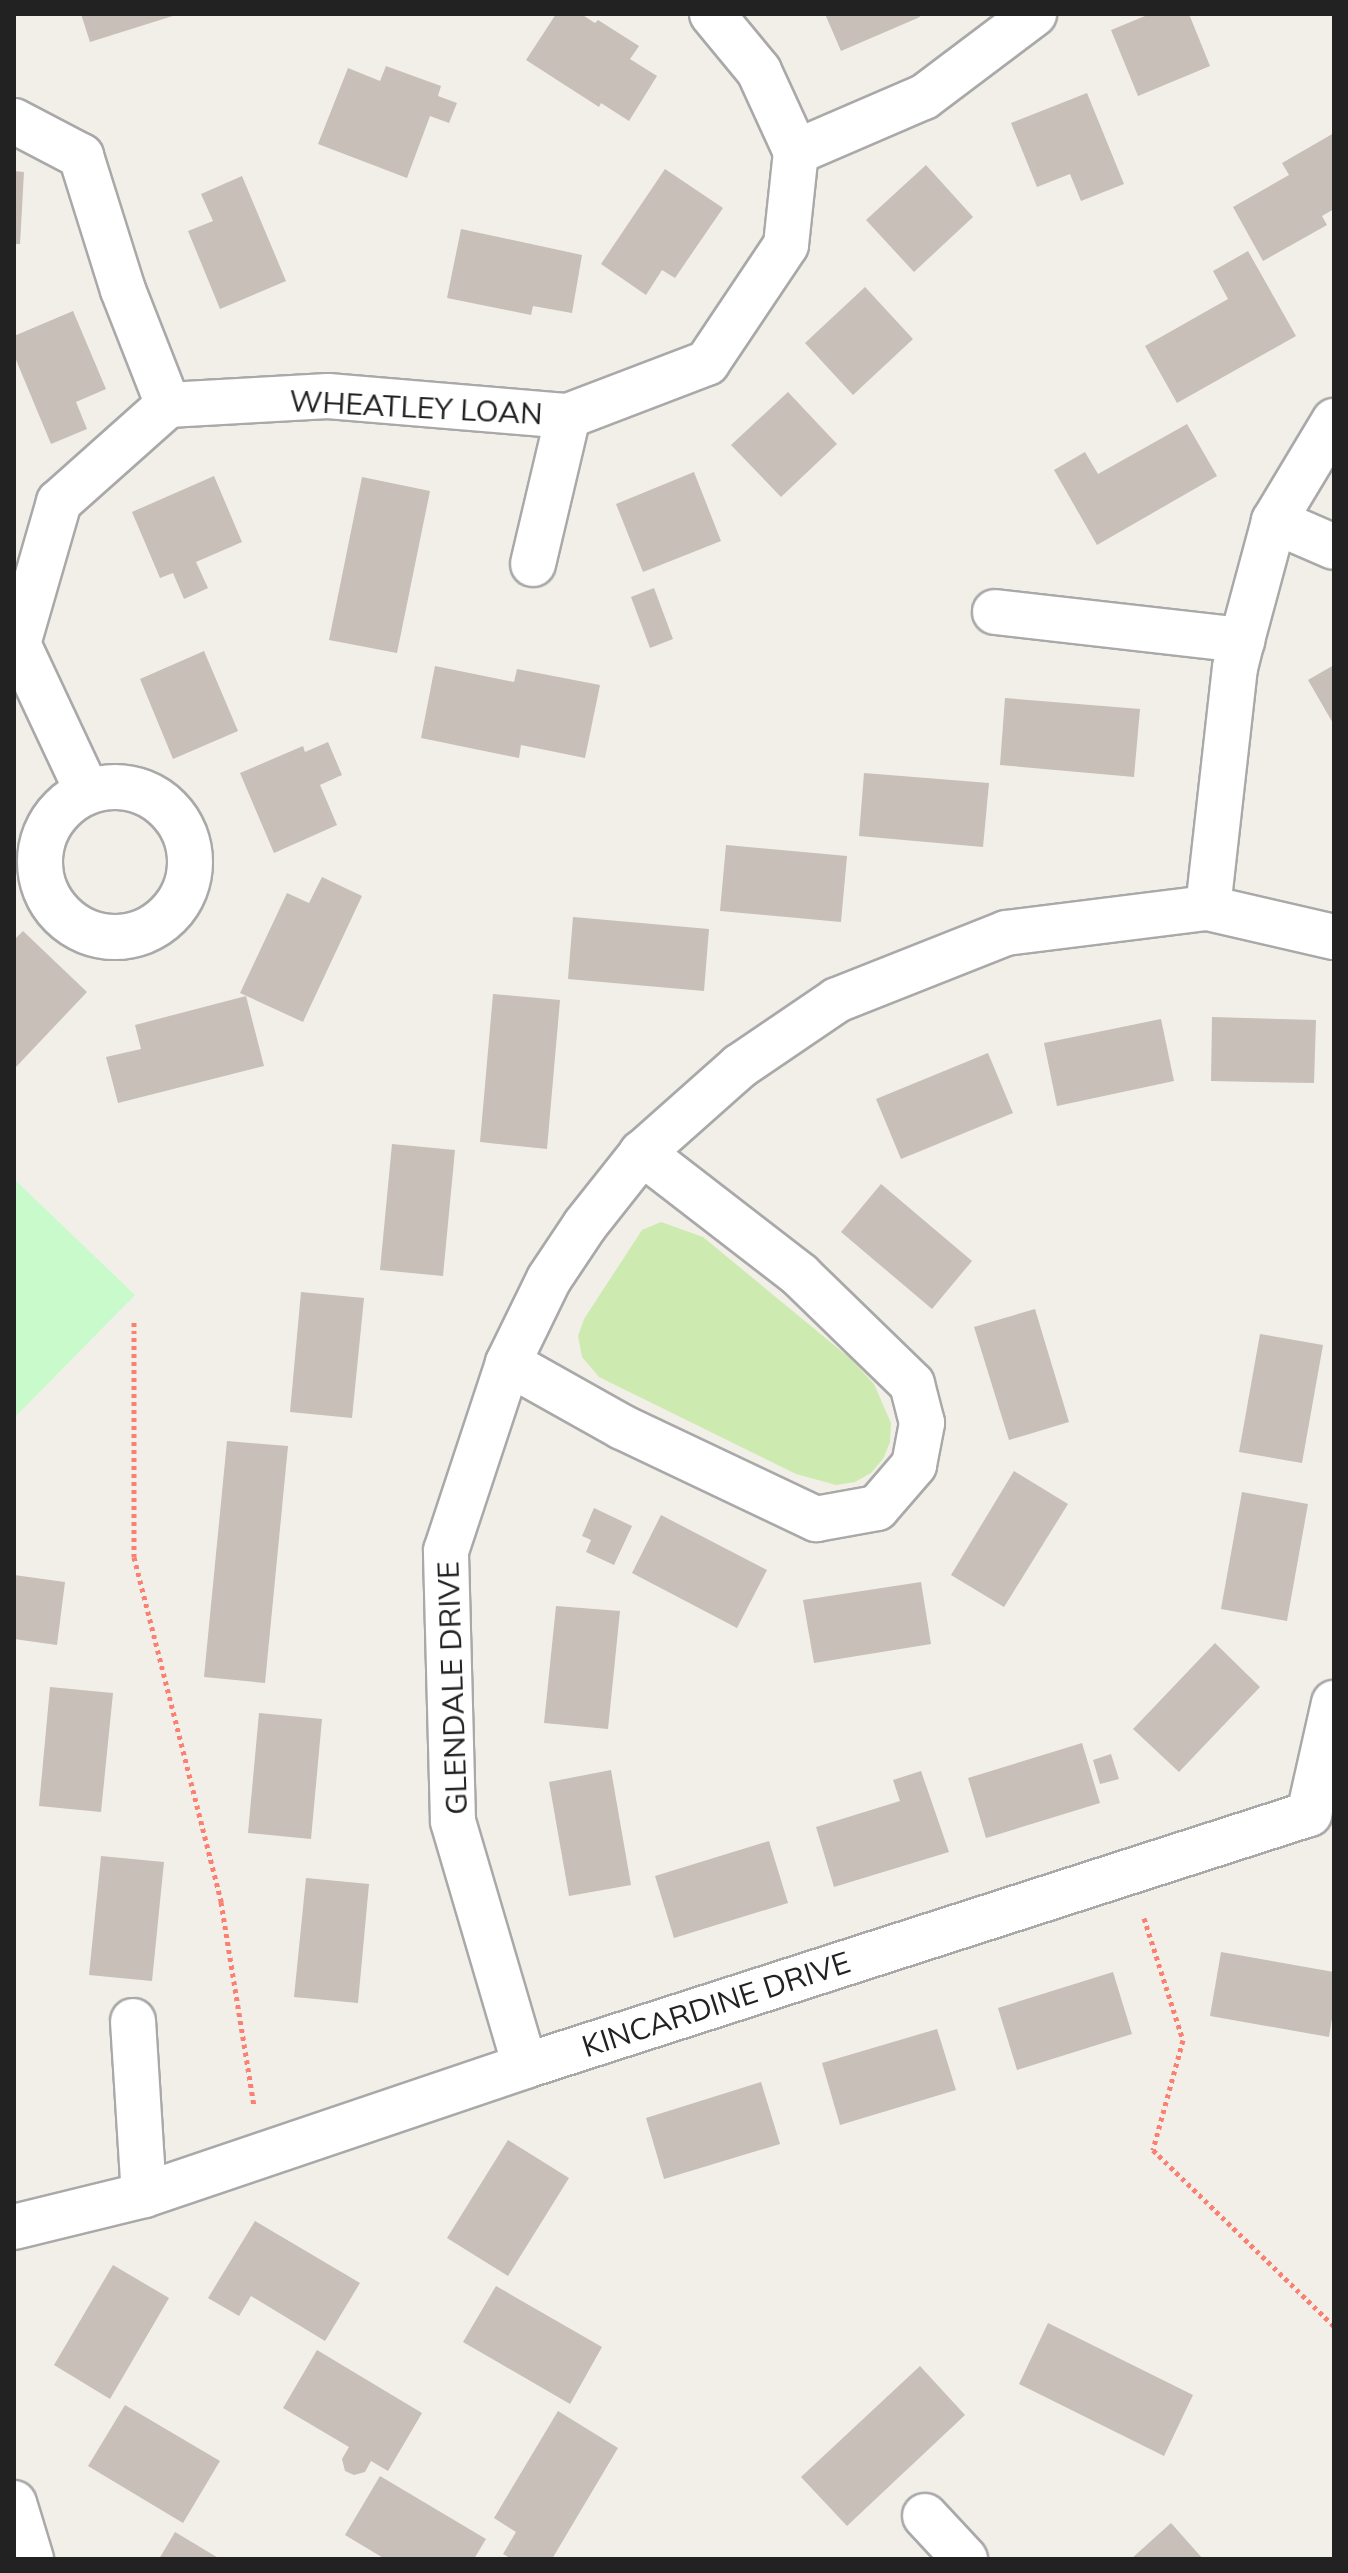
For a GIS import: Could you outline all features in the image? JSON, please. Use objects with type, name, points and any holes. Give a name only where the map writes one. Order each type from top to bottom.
[{"type":"street","points":[[712,14],[759,71],[796,152],[924,97],[1034,14]]},
{"type":"street","points":[[14,121],[81,156],[123,290],[168,405],[59,502],[16,645],[87,791]]},
{"type":"street","name":"WHEATLEY LOAN","points":[[168,405],[328,396],[568,416],[707,363],[786,245],[796,152]]},
{"type":"street","name":"WHEATLEY LOAN","points":[[533,564],[568,416]]},
{"type":"street","points":[[1208,908],[1235,668],[1242,640],[1274,521],[1334,421]]},
{"type":"street","points":[[1274,521],[1334,547]]},
{"type":"street","points":[[995,612],[1242,640]]},
{"type":"street","name":"GLENDALE DRIVE","points":[[525,2066],[453,1821],[446,1551],[508,1363],[549,1279],[585,1225],[642,1153],[740,1066],[837,1000],[1006,933],[1208,908],[1334,937]]},
{"type":"street","points":[[508,1363],[622,1427],[816,1519],[877,1508],[914,1465],[922,1423],[912,1384],[800,1275],[642,1153]]},
{"type":"street","name":"KINCARDINE DRIVE","points":[[14,2227],[144,2195],[525,2066],[1130,1872],[1322,1826],[1334,1703]]},
{"type":"street","points":[[133,2021],[144,2195]]},
{"type":"street","points":[[14,2503],[31,2559]]},
{"type":"street","points":[[925,2516],[965,2559]]},
{"type":"path","points":[[134,1322],[134,1557],[221,1902],[262,2154]]},
{"type":"path","points":[[1130,1872],[1183,2040],[1153,2150],[1334,2326]]},
{"type":"green space","points":[[14,1179],[135,1295],[14,1418]]},
{"type":"green space","points":[[661,1222],[703,1237],[851,1359],[874,1384],[891,1423],[890,1442],[883,1459],[871,1473],[855,1482],[836,1485],[796,1474],[599,1377],[582,1357],[578,1336],[584,1319],[642,1230]]},
{"type":"building","points":[[81,14],[176,14],[176,15],[90,42]]},
{"type":"building","points":[[556,14],[581,14],[595,23],[598,20],[639,46],[630,59],[657,76],[629,121],[601,103],[599,107],[526,60]]},
{"type":"building","points":[[825,14],[919,14],[920,17],[841,51]]},
{"type":"building","points":[[1150,14],[1189,14],[1210,66],[1138,96],[1111,30]]},
{"type":"building","points":[[386,66],[441,86],[438,96],[457,103],[449,123],[430,116],[407,178],[318,144],[348,68],[380,81]]},
{"type":"building","points":[[1087,93],[1124,184],[1081,201],[1070,174],[1037,187],[1011,123]]},
{"type":"building","points":[[1334,133],[1334,209],[1322,216],[1327,225],[1263,261],[1233,207],[1289,175],[1282,163]]},
{"type":"building","points":[[926,165],[973,217],[914,272],[866,220]]},
{"type":"building","points":[[665,169],[723,208],[675,278],[662,270],[646,295],[601,264]]},
{"type":"building","points":[[14,171],[24,172],[20,244],[14,244]]},
{"type":"building","points":[[242,176],[286,281],[220,309],[188,231],[213,221],[201,194]]},
{"type":"building","points":[[461,229],[582,255],[572,313],[533,306],[531,315],[447,298]]},
{"type":"building","points":[[1248,251],[1296,336],[1177,403],[1145,346],[1228,299],[1213,271]]},
{"type":"building","points":[[865,287],[913,339],[853,395],[805,343]]},
{"type":"building","points":[[73,311],[106,389],[76,402],[87,429],[51,444],[14,355],[14,336]]},
{"type":"building","points":[[788,392],[837,444],[781,497],[731,445]]},
{"type":"building","points":[[1187,424],[1217,476],[1097,545],[1054,470],[1085,452],[1098,474]]},
{"type":"building","points":[[694,472],[721,541],[643,572],[616,504]]},
{"type":"building","points":[[214,476],[242,542],[196,562],[208,588],[184,599],[173,573],[160,578],[132,512]]},
{"type":"building","points":[[362,477],[430,491],[397,653],[329,640]]},
{"type":"building","points":[[654,588],[673,639],[650,648],[631,597]]},
{"type":"building","points":[[204,651],[238,731],[173,759],[140,679]]},
{"type":"building","points":[[1334,665],[1334,725],[1308,680]]},
{"type":"building","points":[[435,666],[514,682],[517,669],[600,685],[585,758],[521,745],[519,758],[421,738]]},
{"type":"building","points":[[1005,698],[1140,709],[1134,777],[1000,765]]},
{"type":"building","points":[[328,742],[342,775],[320,785],[337,825],[274,853],[240,773],[303,746],[305,752]]},
{"type":"building","points":[[864,773],[989,783],[983,847],[859,836]]},
{"type":"building","points":[[726,845],[847,856],[841,922],[720,911]]},
{"type":"building","points":[[322,877],[362,896],[303,1022],[240,993],[287,893],[309,903]]},
{"type":"building","points":[[573,917],[709,929],[704,991],[568,979]]},
{"type":"building","points":[[23,931],[87,992],[16,1067],[14,940]]},
{"type":"building","points":[[493,994],[560,1000],[547,1149],[480,1142]]},
{"type":"building","points":[[246,996],[264,1066],[118,1103],[106,1057],[141,1049],[135,1025]]},
{"type":"building","points":[[1212,1017],[1316,1020],[1314,1083],[1211,1081]]},
{"type":"building","points":[[1161,1019],[1174,1081],[1057,1106],[1044,1043]]},
{"type":"building","points":[[988,1053],[1013,1113],[901,1159],[876,1099]]},
{"type":"building","points":[[392,1144],[455,1150],[443,1276],[380,1270]]},
{"type":"building","points":[[881,1184],[972,1261],[932,1309],[841,1232]]},
{"type":"building","points":[[301,1292],[364,1298],[352,1418],[290,1412]]},
{"type":"building","points":[[1035,1309],[1069,1422],[1009,1440],[974,1327]]},
{"type":"building","points":[[1260,1334],[1323,1345],[1302,1463],[1239,1452]]},
{"type":"building","points":[[227,1441],[288,1446],[265,1683],[204,1677]]},
{"type":"building","points":[[1014,1471],[1068,1504],[1004,1607],[951,1575]]},
{"type":"building","points":[[1242,1492],[1308,1504],[1287,1621],[1221,1609]]},
{"type":"building","points":[[594,1508],[632,1526],[614,1565],[586,1552],[591,1540],[582,1536]]},
{"type":"building","points":[[661,1515],[767,1570],[737,1628],[632,1573]]},
{"type":"building","points":[[14,1575],[65,1582],[57,1645],[14,1639]]},
{"type":"building","points":[[921,1582],[931,1644],[814,1663],[803,1600]]},
{"type":"building","points":[[556,1606],[620,1611],[608,1729],[544,1723]]},
{"type":"building","points":[[1215,1643],[1260,1687],[1179,1772],[1133,1729]]},
{"type":"building","points":[[50,1687],[113,1693],[101,1812],[39,1806]]},
{"type":"building","points":[[259,1713],[322,1719],[311,1839],[248,1833]]},
{"type":"building","points":[[1082,1743],[1100,1803],[986,1838],[968,1778]]},
{"type":"building","points":[[1111,1754],[1119,1779],[1100,1784],[1093,1760]]},
{"type":"building","points":[[611,1770],[631,1885],[569,1896],[549,1782]]},
{"type":"building","points":[[921,1771],[949,1852],[834,1887],[816,1827],[900,1801],[893,1780]]},
{"type":"building","points":[[769,1841],[788,1903],[674,1938],[655,1876]]},
{"type":"building","points":[[101,1856],[164,1862],[152,1981],[89,1975]]},
{"type":"building","points":[[306,1878],[369,1884],[358,2003],[294,1997]]},
{"type":"building","points":[[1221,1952],[1334,1972],[1334,2006],[1329,2037],[1210,2016]]},
{"type":"building","points":[[1113,1972],[1132,2034],[1017,2070],[998,2008]]},
{"type":"building","points":[[937,2029],[956,2090],[840,2125],[822,2063]]},
{"type":"building","points":[[761,2082],[780,2144],[664,2179],[646,2118]]},
{"type":"building","points":[[508,2140],[569,2178],[508,2276],[447,2238]]},
{"type":"building","points":[[255,2221],[360,2283],[325,2341],[251,2296],[239,2316],[208,2298]]},
{"type":"building","points":[[113,2265],[169,2298],[110,2399],[54,2365]]},
{"type":"building","points":[[496,2286],[602,2347],[570,2404],[463,2342]]},
{"type":"building","points":[[1048,2323],[1193,2395],[1164,2456],[1019,2384]]},
{"type":"building","points":[[317,2350],[422,2413],[388,2471],[371,2461],[365,2472],[354,2475],[345,2471],[342,2459],[349,2447],[283,2408]]},
{"type":"building","points":[[920,2366],[965,2415],[847,2526],[801,2477]]},
{"type":"building","points":[[125,2405],[220,2461],[183,2523],[88,2466]]},
{"type":"building","points":[[558,2411],[618,2448],[552,2559],[512,2559],[503,2554],[516,2532],[494,2518]]},
{"type":"building","points":[[380,2476],[486,2539],[474,2559],[385,2559],[345,2535]]},
{"type":"building","points":[[1171,2523],[1203,2559],[1131,2559]]},
{"type":"building","points":[[175,2532],[220,2559],[159,2559]]}]
